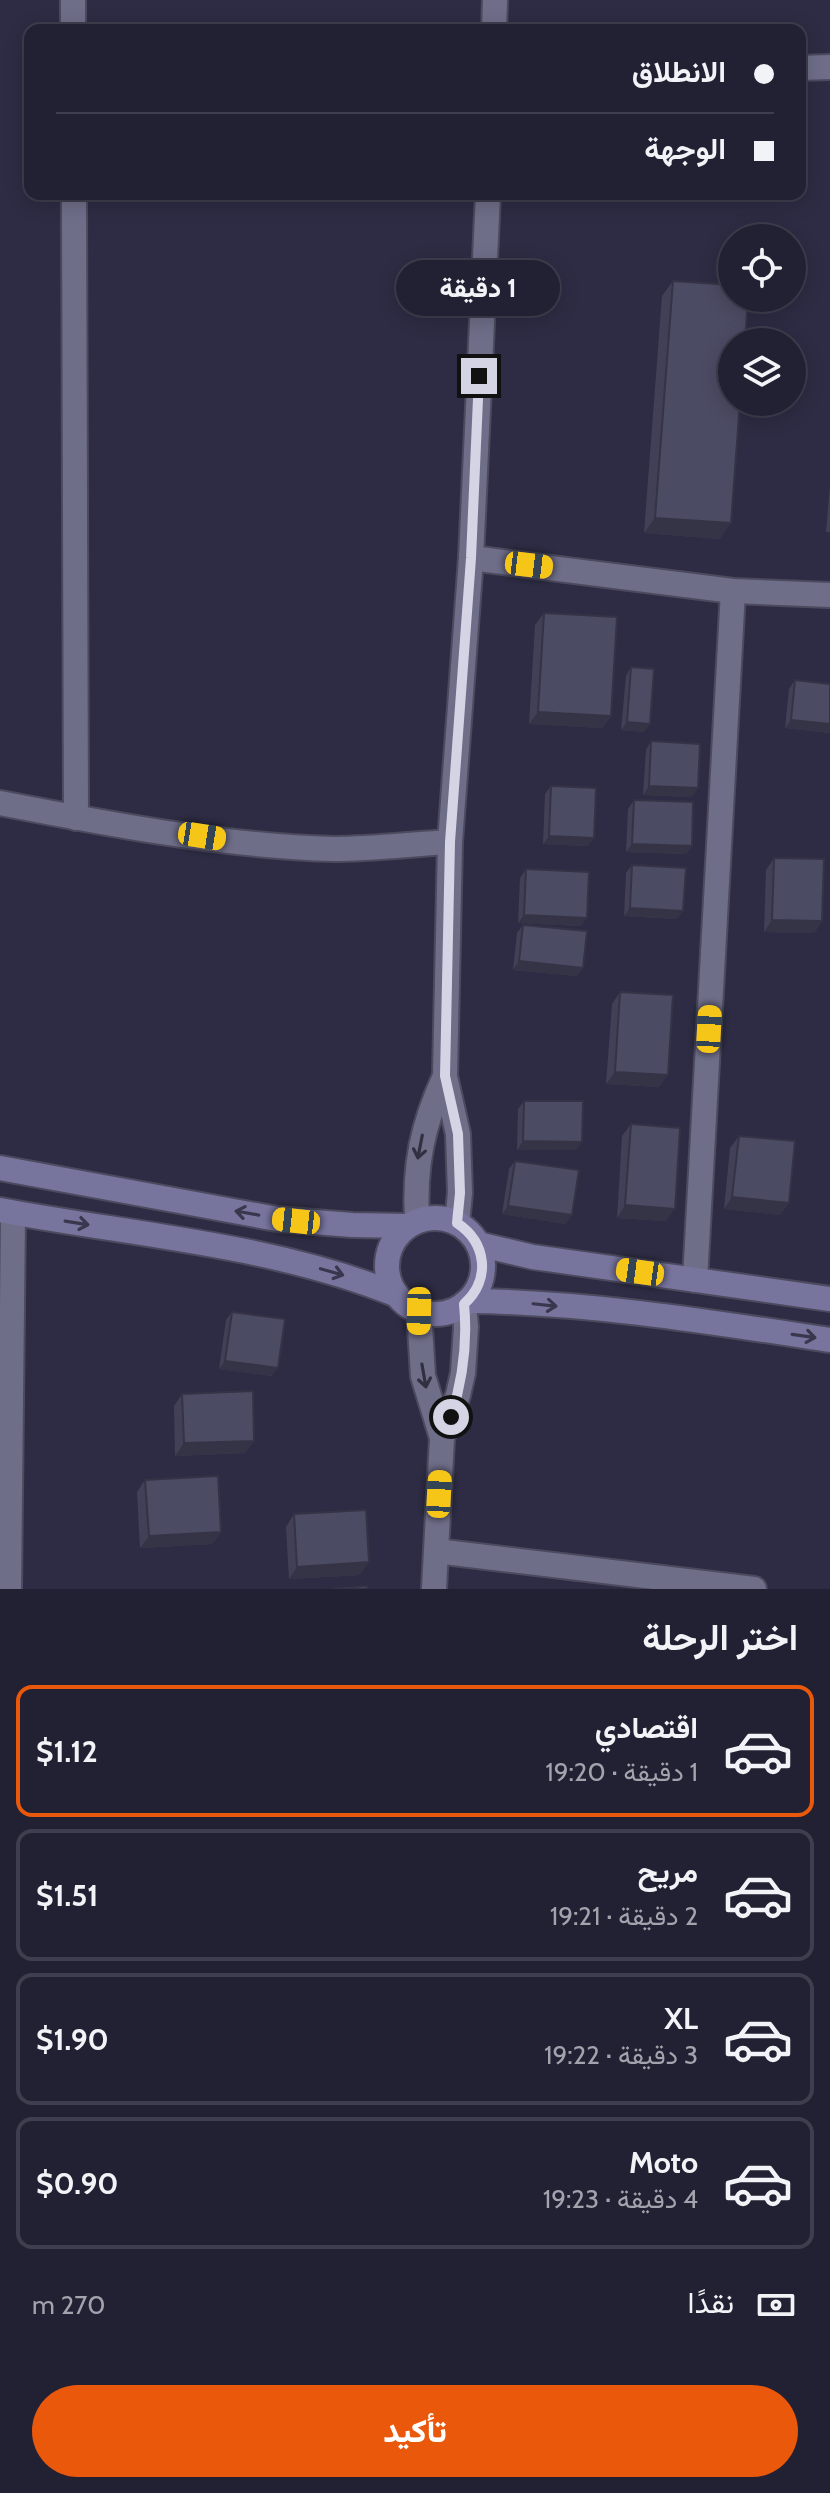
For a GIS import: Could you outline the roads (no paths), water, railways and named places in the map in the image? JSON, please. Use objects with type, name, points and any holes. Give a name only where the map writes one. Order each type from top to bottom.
[{"type":"street","points":[[73,0],[73,24]]},
{"type":"street","points":[[494,24],[495,0]]},
{"type":"street","points":[[806,68],[830,67]]},
{"type":"street","points":[[74,200],[76,818]]},
{"type":"street","points":[[457,1223],[460,1193],[458,1134],[445,1076],[450,842],[471,558],[488,200]]},
{"type":"street","points":[[471,558],[733,591],[830,595]]},
{"type":"street","points":[[695,1280],[733,591]]},
{"type":"street","points":[[0,803],[76,818],[234,841],[335,849],[450,842]]},
{"type":"street","points":[[413,1224],[423,1132],[445,1076]]},
{"type":"street","points":[[0,1168],[277,1219],[352,1225],[413,1224],[431,1218],[457,1223],[466,1229],[478,1244],[483,1259],[482,1274],[477,1289],[466,1303],[463,1373],[442,1438],[434,1589]]},
{"type":"street","points":[[9,1589],[5,1558],[6,1212],[161,1236],[302,1264],[344,1275],[397,1295],[419,1311],[443,1313],[466,1303],[521,1303],[640,1314],[830,1340]]},
{"type":"street","points":[[397,1295],[387,1271],[388,1258],[398,1235],[413,1224]]},
{"type":"street","points":[[478,1244],[533,1257],[830,1299]]},
{"type":"street","points":[[419,1311],[423,1376],[442,1438]]},
{"type":"street","points":[[436,1551],[754,1589]]}]
